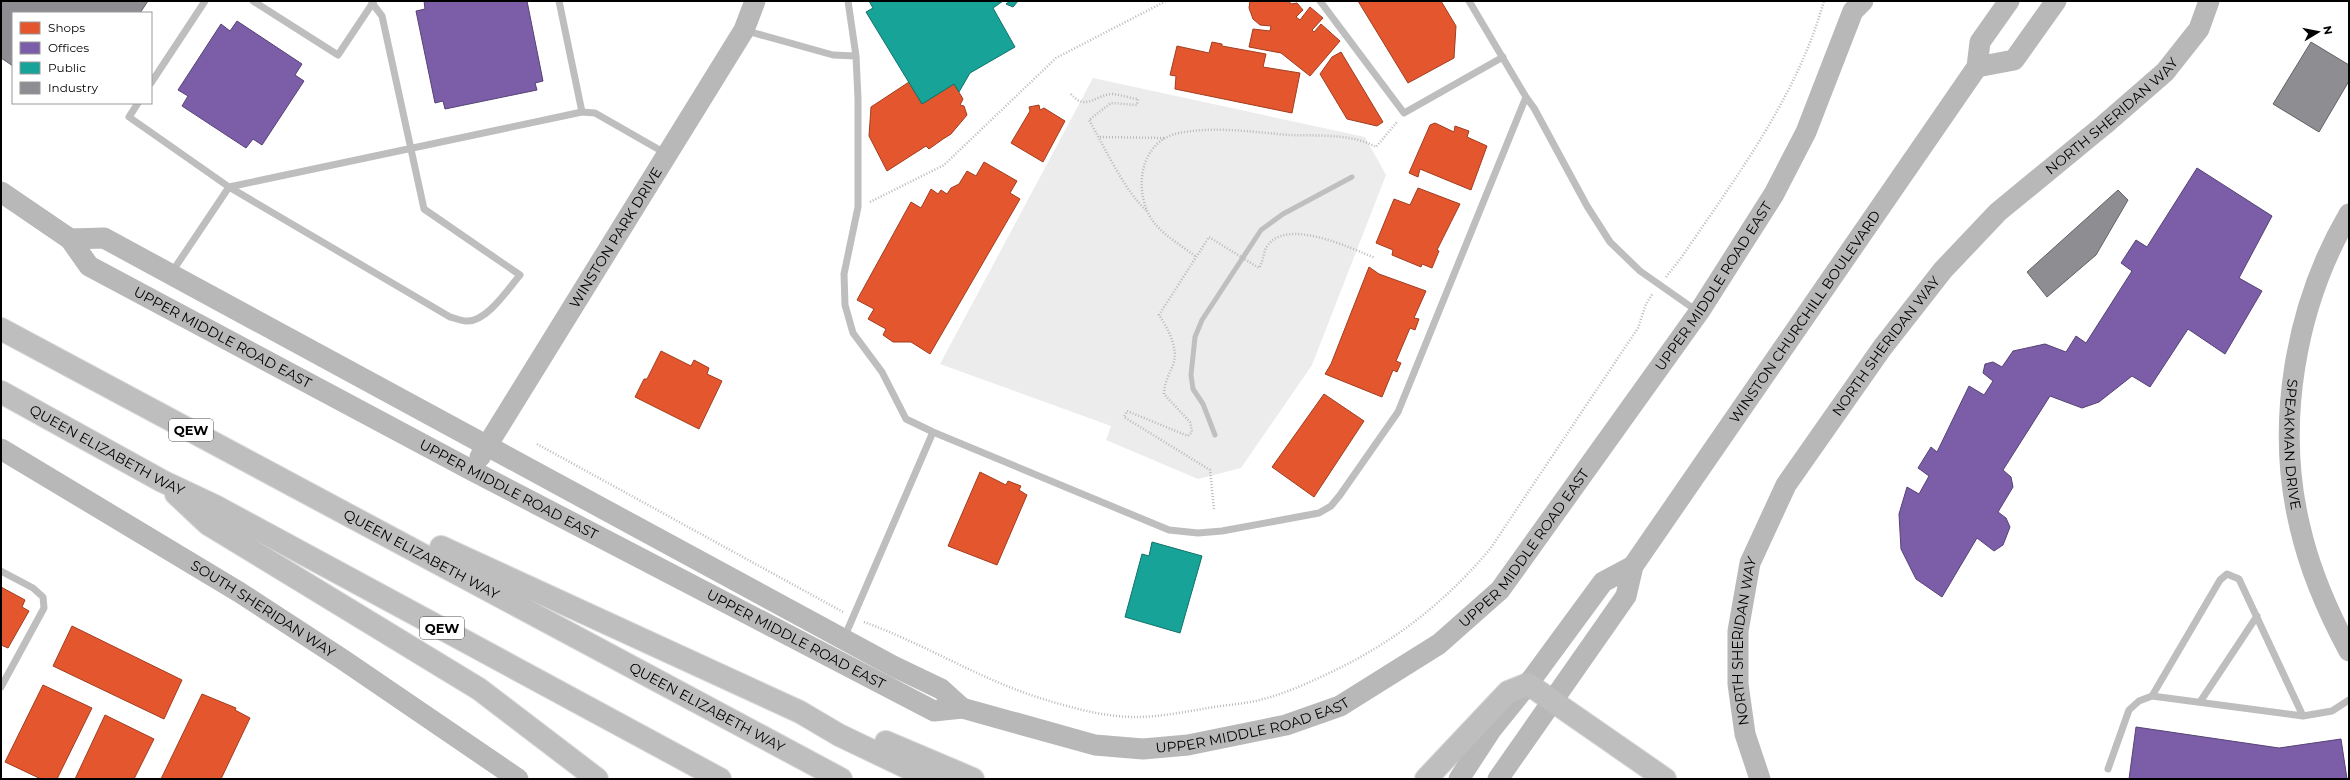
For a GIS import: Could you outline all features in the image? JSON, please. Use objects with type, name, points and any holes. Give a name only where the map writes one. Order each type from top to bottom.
[{"type":"highway","name":"QUEEN ELIZABETH WAY","points":[[1,329],[380,530],[842,779]]},
{"type":"highway","name":"QUEEN ELIZABETH WAY","points":[[1,392],[162,481],[215,506],[720,779]]},
{"type":"highway","points":[[162,481],[208,524],[479,689],[597,779]]},
{"type":"highway","points":[[380,530],[441,547],[800,712],[839,735],[931,779]]},
{"type":"highway","points":[[1426,779],[1508,692],[1528,684],[1666,779]]},
{"type":"highway","points":[[800,712],[844,724],[973,779]]},
{"type":"street","name":"WINSTON PARK DRIVE","points":[[472,471],[486,446],[744,30],[755,1]]},
{"type":"street","name":"WINSTON CHURCHILL BOULEVARD","points":[[1498,779],[1626,596],[1633,566],[1977,67],[1980,42],[2009,1]]},
{"type":"street","points":[[1977,67],[2014,60],[2056,1]]},
{"type":"street","name":"NORTH SHERIDAN WAY","points":[[1760,779],[1744,734],[1738,684],[1738,631],[1750,563],[1786,485],[1882,348],[1943,270],[1998,212],[2104,125],[2164,72],[2199,29],[2209,1]]},
{"type":"street","name":"UPPER MIDDLE ROAD EAST","points":[[1,192],[70,239],[89,266],[472,471],[934,711],[962,708],[1095,745],[1143,749],[1188,745],[1239,736],[1286,725],[1340,706],[1438,644],[1500,590],[1699,312],[1774,194],[1806,132],[1856,4]]},
{"type":"street","name":"SPEAKMAN DRIVE","points":[[2349,214],[2324,265],[2304,321],[2294,376],[2290,432],[2291,464],[2301,533],[2319,589],[2349,651]]},
{"type":"street","name":"UPPER MIDDLE ROAD EAST","points":[[70,239],[104,238],[486,446],[941,689],[962,708]]},
{"type":"street","name":"SOUTH SHERIDAN WAY","points":[[1,449],[239,592],[518,779]]},
{"type":"street","name":"WINSTON CHURCHILL BOULEVARD","points":[[1459,779],[1491,730],[1528,684],[1602,582],[1633,566]]},
{"type":"lane","points":[[152,81],[205,1]]},
{"type":"lane","points":[[137,104],[129,117],[229,187],[450,317],[466,321],[477,319],[491,309],[520,275],[424,209],[382,16],[373,2],[338,55],[253,1]]},
{"type":"lane","points":[[559,1],[582,112]]},
{"type":"lane","points":[[848,1],[856,56],[858,207],[844,274],[845,305],[853,334],[882,372],[906,419],[933,432],[1169,530],[1198,533],[1222,531],[1319,513],[1331,506],[1398,412],[1526,97]]},
{"type":"lane","points":[[1320,1],[1404,113],[1503,57]]},
{"type":"lane","points":[[1469,1],[1534,108],[1587,206],[1610,242],[1640,271],[1699,312]]},
{"type":"lane","points":[[744,30],[833,55],[856,56]]},
{"type":"lane","points":[[171,274],[229,187],[582,112],[595,113],[667,154]]},
{"type":"lane","points":[[843,638],[933,432]]},
{"type":"lane","points":[[1,571],[33,588],[43,596],[44,608],[1,687]]},
{"type":"lane","points":[[2152,696],[2220,580],[2227,574],[2239,579],[2303,716]]},
{"type":"lane","points":[[2200,702],[2257,616]]},
{"type":"lane","points":[[2108,769],[2129,710],[2139,701],[2152,696],[2303,716],[2332,711],[2349,700]]},
{"type":"path","points":[[858,207],[944,165],[1056,58],[1166,1]]},
{"type":"path","points":[[537,444],[815,599],[853,617],[891,632],[1013,689],[1051,702],[1106,714],[1136,717],[1191,711],[1259,700],[1293,690],[1353,662],[1398,635],[1428,612],[1471,572],[1490,550],[1638,328],[1646,304],[1681,258],[1769,128],[1799,69],[1824,1]]},
{"type":"path","points":[[1071,94],[1076,100],[1085,102],[1112,94],[1138,99],[1137,105],[1111,102],[1089,120],[1140,205],[1148,212]]},
{"type":"path","points":[[1195,256],[1155,224],[1148,212],[1141,191],[1145,160],[1152,147],[1164,138],[1178,133],[1214,130],[1350,138],[1376,147],[1404,113]]},
{"type":"path","points":[[1099,137],[1164,138]]},
{"type":"path","points":[[1214,509],[1210,470],[1124,417],[1127,411],[1188,436],[1192,432],[1190,422],[1164,394],[1164,388],[1174,362],[1174,353],[1170,335],[1159,315],[1195,256],[1209,237],[1259,268],[1268,245],[1273,240],[1300,235],[1324,238],[1375,258]]},
{"type":"shaded area","points":[[1093,78],[1365,137],[1386,175],[1312,365],[1241,468],[1198,479],[1106,440],[1111,426],[940,364]]},
{"type":"building: Shops","points":[[1250,1],[1289,1],[1291,4],[1297,3],[1303,10],[1296,17],[1300,20],[1310,7],[1323,18],[1312,30],[1314,32],[1321,24],[1340,41],[1310,76],[1281,53],[1249,47],[1253,29],[1270,31],[1271,26],[1260,25],[1253,19],[1249,8]]},
{"type":"building: Shops","points":[[1358,1],[1441,1],[1456,26],[1454,58],[1408,83]]},
{"type":"building: Shops","points":[[1212,42],[1222,44],[1222,46],[1266,54],[1263,67],[1300,73],[1292,113],[1175,89],[1176,76],[1170,75],[1177,46],[1209,53]]},
{"type":"building: Shops","points":[[1341,52],[1383,122],[1377,126],[1347,119],[1320,74],[1332,57]]},
{"type":"building: Shops","points":[[909,82],[922,104],[954,84],[963,99],[960,105],[964,106],[967,115],[951,134],[929,149],[926,146],[887,171],[869,136],[871,107]]},
{"type":"building: Shops","points":[[1039,105],[1040,110],[1044,108],[1065,121],[1043,162],[1011,143],[1030,111],[1029,107]]},
{"type":"building: Shops","points":[[1435,123],[1454,132],[1455,126],[1469,131],[1467,137],[1487,146],[1471,190],[1420,169],[1418,177],[1409,173],[1430,125]]},
{"type":"building: Shops","points":[[984,162],[1017,181],[1010,193],[1020,199],[930,354],[911,342],[893,342],[883,335],[886,329],[868,319],[874,309],[857,300],[911,202],[921,208],[931,189],[938,194],[941,190],[947,194],[951,188],[959,184],[967,171],[976,176]]},
{"type":"building: Shops","points":[[1418,188],[1460,204],[1437,250],[1439,251],[1432,268],[1422,264],[1421,267],[1392,255],[1393,250],[1376,243],[1394,199],[1410,205]]},
{"type":"building: Shops","points":[[1369,267],[1379,274],[1426,291],[1414,318],[1419,319],[1415,330],[1410,328],[1396,361],[1401,363],[1397,372],[1393,370],[1382,397],[1325,374],[1331,364]]},
{"type":"building: Shops","points":[[661,351],[691,366],[694,360],[709,368],[707,374],[722,381],[699,429],[635,397],[644,379],[647,379]]},
{"type":"building: Shops","points":[[1324,394],[1364,421],[1314,497],[1272,467]]},
{"type":"building: Shops","points":[[980,472],[1006,485],[1008,481],[1021,486],[1019,490],[1027,495],[997,565],[948,546]]},
{"type":"building: Shops","points":[[1,587],[25,600],[22,607],[29,611],[8,648],[1,645]]},
{"type":"building: Shops","points":[[72,626],[182,680],[164,719],[53,666]]},
{"type":"building: Shops","points":[[43,685],[92,708],[57,779],[41,779],[5,762]]},
{"type":"building: Shops","points":[[202,694],[236,708],[235,710],[250,718],[221,779],[161,779]]},
{"type":"building: Shops","points":[[105,715],[154,739],[134,779],[75,779]]},
{"type":"building: Offices","points":[[424,1],[527,1],[543,81],[535,83],[537,90],[445,109],[443,101],[435,103],[416,11],[425,9]]},
{"type":"building: Offices","points":[[237,21],[302,64],[295,75],[304,81],[262,145],[253,139],[246,148],[182,106],[188,96],[178,90],[221,24],[230,31]]},
{"type":"building: Offices","points":[[2197,168],[2272,216],[2239,278],[2262,291],[2225,354],[2188,329],[2150,387],[2132,376],[2099,402],[2082,408],[2050,396],[2003,470],[2011,477],[2013,487],[1998,512],[2006,518],[2010,527],[2003,545],[1994,551],[1977,538],[1942,597],[1916,579],[1901,549],[1899,514],[1907,487],[1919,494],[1929,476],[1918,468],[1931,447],[1937,452],[1969,386],[1984,395],[1993,381],[1983,373],[1985,364],[1993,362],[2002,367],[2013,351],[2045,344],[2066,352],[2076,336],[2086,343],[2132,271],[2121,263],[2136,240],[2147,247]]},
{"type":"building: Offices","points":[[2136,727],[2279,748],[2341,739],[2347,779],[2129,779]]},
{"type":"building: Public","points":[[869,1],[1003,1],[993,8],[1015,47],[970,73],[959,92],[954,84],[922,104],[866,12],[873,8]]},
{"type":"building: Public","points":[[1010,1],[1018,1],[1013,7],[1006,4]]},
{"type":"building: Public","points":[[1152,542],[1202,556],[1180,633],[1125,617],[1142,554],[1149,556]]},
{"type":"building: Industry","points":[[1,1],[148,1],[141,12],[12,12],[12,65],[1,58]]},
{"type":"building: Industry","points":[[2311,42],[2349,65],[2349,81],[2319,132],[2273,104]]},
{"type":"building: Industry","points":[[2118,190],[2128,200],[2096,255],[2047,297],[2027,272]]},
{"type":"waterway","points":[[1215,435],[1203,404],[1193,389],[1191,375],[1195,337],[1202,320],[1261,230],[1283,214],[1352,177]]}]
